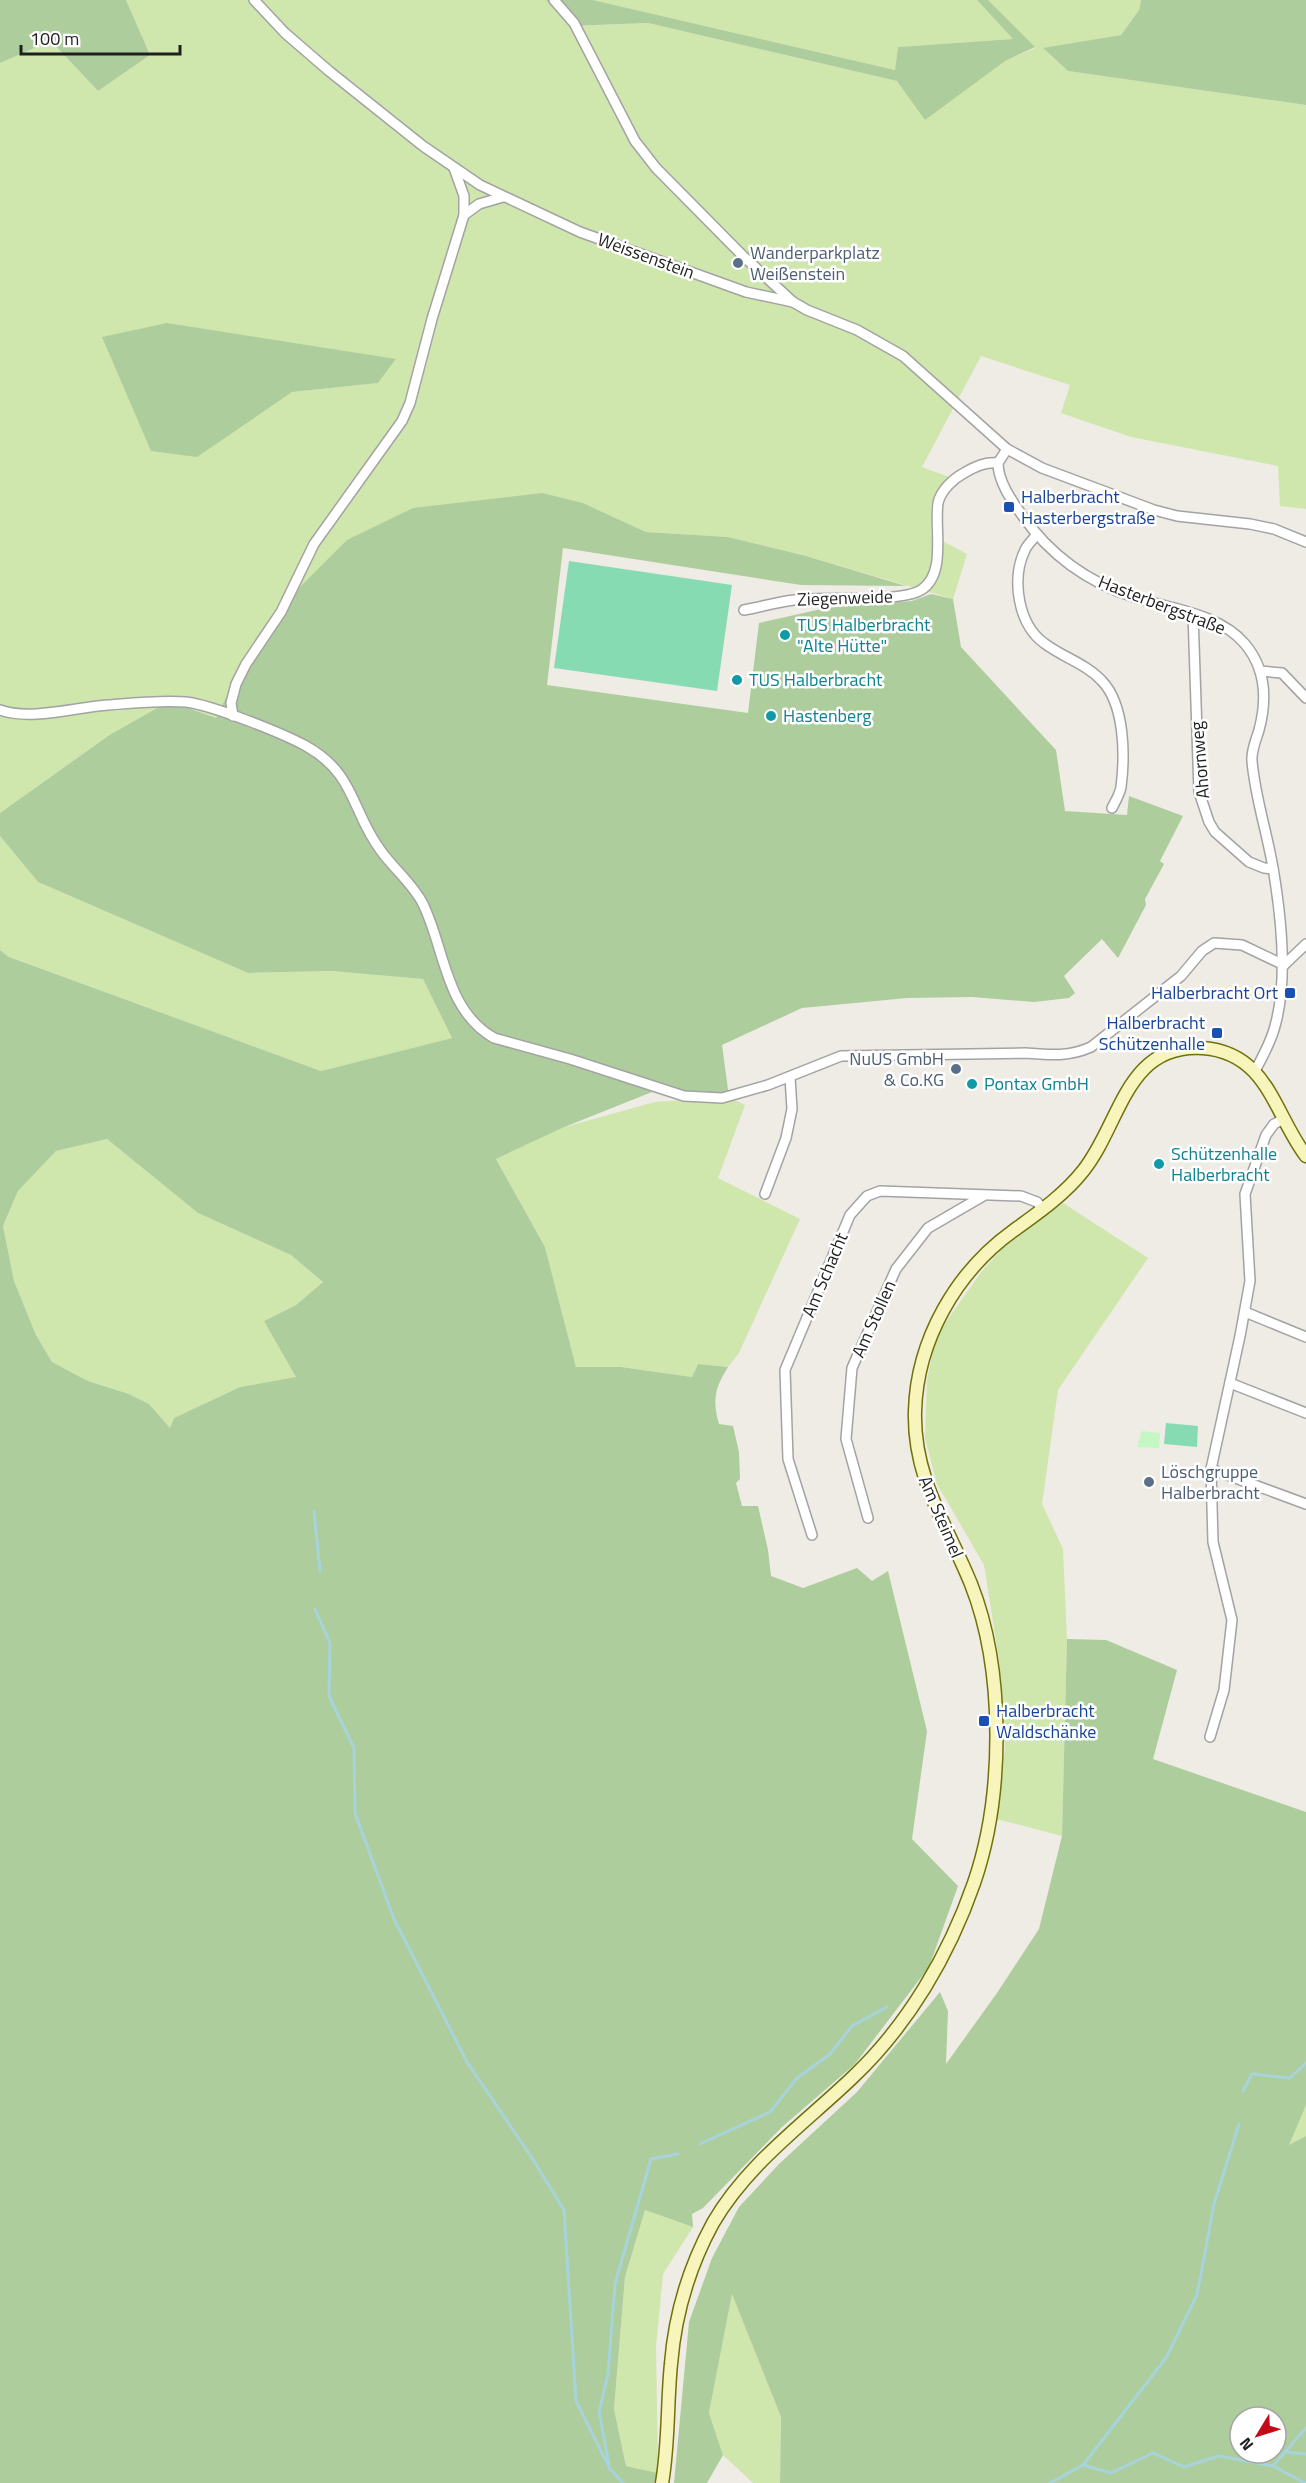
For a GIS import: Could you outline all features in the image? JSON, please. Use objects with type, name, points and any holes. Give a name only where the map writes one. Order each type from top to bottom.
[{"type":"main road","name":"Am Steimel","points":[[662,2483],[669,2424],[670,2368],[676,2325],[687,2282],[716,2219],[757,2165],[870,2060],[909,2011],[933,1974],[952,1938],[974,1882],[981,1857],[992,1797],[996,1726],[989,1652],[977,1602],[932,1502],[918,1460],[915,1433],[916,1393],[924,1351],[938,1319],[968,1275],[996,1245],[1043,1209],[1084,1170],[1096,1152],[1128,1088],[1138,1075],[1160,1056],[1188,1049],[1211,1050],[1238,1059],[1255,1071]]},
{"type":"main road","points":[[1255,1071],[1267,1085],[1306,1156]]},
{"type":"street","name":"Weissenstein","points":[[254,0],[285,33],[329,71],[454,168],[503,197],[580,232],[657,260],[746,292],[793,302]]},
{"type":"street","points":[[554,0],[574,23],[635,141],[656,168],[743,256],[793,302],[856,330],[903,356],[1007,449],[1042,468],[1154,510],[1177,516],[1258,526],[1283,532],[1306,542]]},
{"type":"street","points":[[233,716],[232,692],[246,664],[281,612],[314,544],[402,421],[410,403],[432,319],[464,215],[464,196],[454,168]]},
{"type":"street","points":[[464,215],[479,204],[503,197]]},
{"type":"street","points":[[998,463],[1007,449]]},
{"type":"street","name":"Ziegenweide","points":[[744,610],[794,600],[901,596],[922,589],[929,583],[935,566],[939,542],[938,503],[944,491],[962,474],[986,462],[998,463]]},
{"type":"street","name":"Hasterbergstraße","points":[[998,463],[1001,480],[1017,509],[1036,535],[1064,561],[1104,584],[1131,596],[1213,621],[1234,633],[1251,652],[1260,671],[1265,694],[1261,723],[1251,757],[1254,782],[1273,869],[1284,965],[1276,1024],[1270,1042],[1255,1071]]},
{"type":"street","points":[[1036,535],[1025,550],[1020,571],[1018,591],[1025,620],[1043,642],[1089,670],[1103,681],[1110,692],[1122,725],[1121,789],[1112,808]]},
{"type":"street","name":"Ahornweg","points":[[1193,614],[1196,728],[1202,800],[1212,827],[1233,849],[1249,862],[1273,869]]},
{"type":"street","points":[[1260,671],[1282,673],[1306,698]]},
{"type":"street","points":[[0,710],[29,713],[108,705],[184,702],[233,716],[318,753],[341,776],[350,789],[371,836],[380,850],[414,889],[423,903],[444,966],[460,1003],[483,1032],[494,1038],[570,1059],[684,1096],[722,1098],[790,1077],[841,1056],[1026,1053],[1054,1056],[1075,1054],[1091,1047],[1181,976],[1202,951],[1214,943],[1242,945],[1284,965],[1306,944]]},
{"type":"street","points":[[765,1194],[786,1138],[792,1109],[790,1077]]},
{"type":"street","points":[[1210,1737],[1224,1690],[1232,1620],[1213,1542],[1211,1469],[1250,1281],[1245,1194],[1266,1135],[1274,1124],[1284,1119]]},
{"type":"street","name":"Am Schacht","points":[[812,1535],[788,1459],[784,1370],[850,1215],[867,1196],[880,1191],[1028,1198],[1043,1209]]},
{"type":"street","name":"Am Stollen","points":[[868,1518],[846,1439],[852,1368],[897,1269],[928,1228],[983,1196]]},
{"type":"street","points":[[1245,1312],[1306,1337]]},
{"type":"street","points":[[1230,1383],[1306,1413]]},
{"type":"street","points":[[1211,1469],[1306,1504]]},
{"type":"green space","points":[[0,0],[126,0],[150,55],[98,91],[51,41],[0,63]]},
{"type":"green space","points":[[126,0],[546,0],[569,26],[648,23],[897,81],[1005,61],[1035,48],[988,0],[1141,0],[1139,10],[1121,35],[1044,49],[1068,71],[1306,105],[1306,509],[1280,506],[1278,466],[1131,437],[1061,413],[1070,385],[981,356],[922,467],[949,477],[931,505],[931,535],[967,554],[953,599],[806,556],[728,537],[646,532],[583,503],[248,669],[235,679],[216,718],[185,707],[108,736],[0,813],[0,63],[51,41],[98,91],[150,55]],"holes":[[[396,359],[378,383],[292,392]]]},
{"type":"green space","points":[[546,0],[593,0],[895,70],[898,47],[1013,39],[977,0],[988,0],[1035,47],[1005,61],[925,120],[897,81],[648,23],[569,26]]},
{"type":"green space","points":[[593,0],[977,0],[1014,39],[898,47],[895,70]]},
{"type":"green space","points":[[1141,0],[1306,0],[1306,105],[1068,71],[1043,48],[1121,35],[1139,10]]},
{"type":"green space","points":[[167,323],[396,359],[378,383],[292,392],[197,457],[151,451],[102,337]]},
{"type":"green space","points":[[542,493],[583,503],[646,532],[728,537],[806,556],[906,586],[801,585],[563,548],[547,685],[748,713],[759,623],[826,608],[912,601],[931,594],[953,599],[961,647],[1056,750],[1065,811],[1127,815],[1129,796],[1183,816],[1160,861],[1164,864],[1145,899],[1146,905],[1118,958],[1102,939],[1064,976],[1075,993],[1069,998],[1034,1002],[972,997],[907,998],[802,1008],[722,1045],[729,1097],[652,1092],[562,1128],[496,1159],[545,1247],[576,1367],[621,1367],[692,1377],[698,1364],[728,1367],[716,1394],[717,1416],[719,1424],[733,1426],[739,1452],[740,1479],[736,1483],[742,1506],[758,1506],[771,1576],[803,1588],[857,1568],[872,1581],[888,1571],[927,1731],[912,1839],[958,1886],[929,1967],[855,2064],[782,2127],[703,2208],[692,2214],[693,2227],[645,2210],[625,2277],[614,2409],[626,2466],[658,2473],[654,2483],[0,2483],[0,950],[9,957],[321,1071],[452,1038],[423,979],[331,971],[248,973],[38,882],[0,836],[0,813],[108,736],[159,707],[185,707],[216,718],[235,679],[248,668],[300,587],[347,540],[413,508]],"holes":[[[107,1139],[198,1213],[291,1255],[323,1282],[296,1305],[264,1321],[296,1377],[240,1387],[174,1418],[170,1428],[149,1404],[129,1394],[88,1381],[52,1362],[36,1335],[14,1281],[3,1226],[18,1191],[56,1151]]]},
{"type":"green space","points":[[569,561],[732,585],[717,691],[554,668]]},
{"type":"green space","points":[[0,836],[38,882],[248,973],[331,971],[423,979],[452,1038],[321,1071],[9,957],[0,950]]},
{"type":"green space","points":[[729,1097],[745,1105],[718,1178],[800,1219],[739,1353],[728,1367],[698,1364],[692,1377],[621,1367],[576,1367],[545,1247],[496,1159],[561,1128],[655,1102]]},
{"type":"green space","points":[[107,1139],[198,1213],[291,1255],[323,1282],[296,1305],[264,1321],[297,1377],[240,1387],[174,1418],[170,1428],[149,1404],[129,1394],[88,1381],[52,1362],[36,1335],[14,1281],[3,1226],[18,1191],[56,1151]]},
{"type":"green space","points":[[1063,1203],[1148,1258],[1058,1390],[1042,1504],[1063,1549],[1067,1639],[1062,1836],[997,1819],[1005,1749],[999,1660],[984,1565],[937,1484],[925,1438],[927,1381],[936,1336],[982,1271],[1001,1250]]},
{"type":"green space","points":[[1166,1423],[1198,1426],[1197,1447],[1164,1444]]},
{"type":"green space","points":[[1142,1431],[1160,1433],[1159,1448],[1137,1447]]},
{"type":"green space","points":[[1067,1639],[1106,1640],[1177,1670],[1153,1759],[1306,1812],[1306,2105],[1289,2145],[1306,2136],[1306,2483],[780,2483],[781,2417],[732,2294],[709,2413],[723,2455],[707,2483],[674,2483],[689,2322],[712,2258],[739,2207],[779,2164],[857,2092],[940,1992],[948,2011],[946,2064],[1039,1929],[1062,1836]]},
{"type":"green space","points":[[1306,2105],[1306,2136],[1288,2146]]},
{"type":"green space","points":[[645,2210],[693,2227],[663,2274],[656,2346],[658,2473],[626,2466],[614,2409],[625,2277]]},
{"type":"green space","points":[[732,2293],[781,2417],[780,2483],[753,2483],[723,2455],[709,2413]]},
{"type":"waterway","points":[[314,1511],[320,1571]]},
{"type":"waterway","points":[[315,1609],[330,1643],[329,1696],[354,1748],[355,1813],[394,1919],[467,2062],[564,2210],[576,2401],[610,2469],[623,2483]]},
{"type":"waterway","points":[[700,2144],[770,2112],[797,2078],[830,2054],[852,2026],[887,2007]]},
{"type":"waterway","points":[[1243,2091],[1252,2074],[1290,2078],[1306,2063]]},
{"type":"waterway","points":[[1050,2483],[1083,2465],[1166,2358],[1197,2295],[1214,2204],[1239,2124]]},
{"type":"waterway","points":[[609,2465],[599,2412],[608,2374],[615,2284],[651,2159],[678,2154]]},
{"type":"waterway","points":[[1083,2465],[1111,2473],[1153,2453],[1184,2467],[1219,2456],[1273,2466],[1306,2428]]},
{"type":"waterway","points":[[1288,2452],[1306,2454]]},
{"type":"waterway","points":[[1273,2466],[1305,2483]]},
{"type":"place","name":"Wanderparkplatz Weißenstein","points":[[738,263]]},
{"type":"place","name":"Halberbracht Hasterbergstraße","points":[[1009,507]]},
{"type":"place","name":"TUS Halberbracht \"Alte Hütte\"","points":[[785,635]]},
{"type":"place","name":"TUS Halberbracht","points":[[737,680]]},
{"type":"place","name":"Hastenberg","points":[[771,716]]},
{"type":"place","name":"Halberbracht Ort","points":[[1290,993]]},
{"type":"place","name":"Halberbracht Schützenhalle","points":[[1217,1033]]},
{"type":"place","name":"NuUS GmbH & Co.KG","points":[[956,1069]]},
{"type":"place","name":"Pontax GmbH","points":[[972,1084]]},
{"type":"place","name":"Schützenhalle Halberbracht","points":[[1159,1164]]},
{"type":"place","name":"Löschgruppe Halberbracht","points":[[1149,1482]]},
{"type":"place","name":"Halberbracht Waldschänke","points":[[984,1721]]}]
